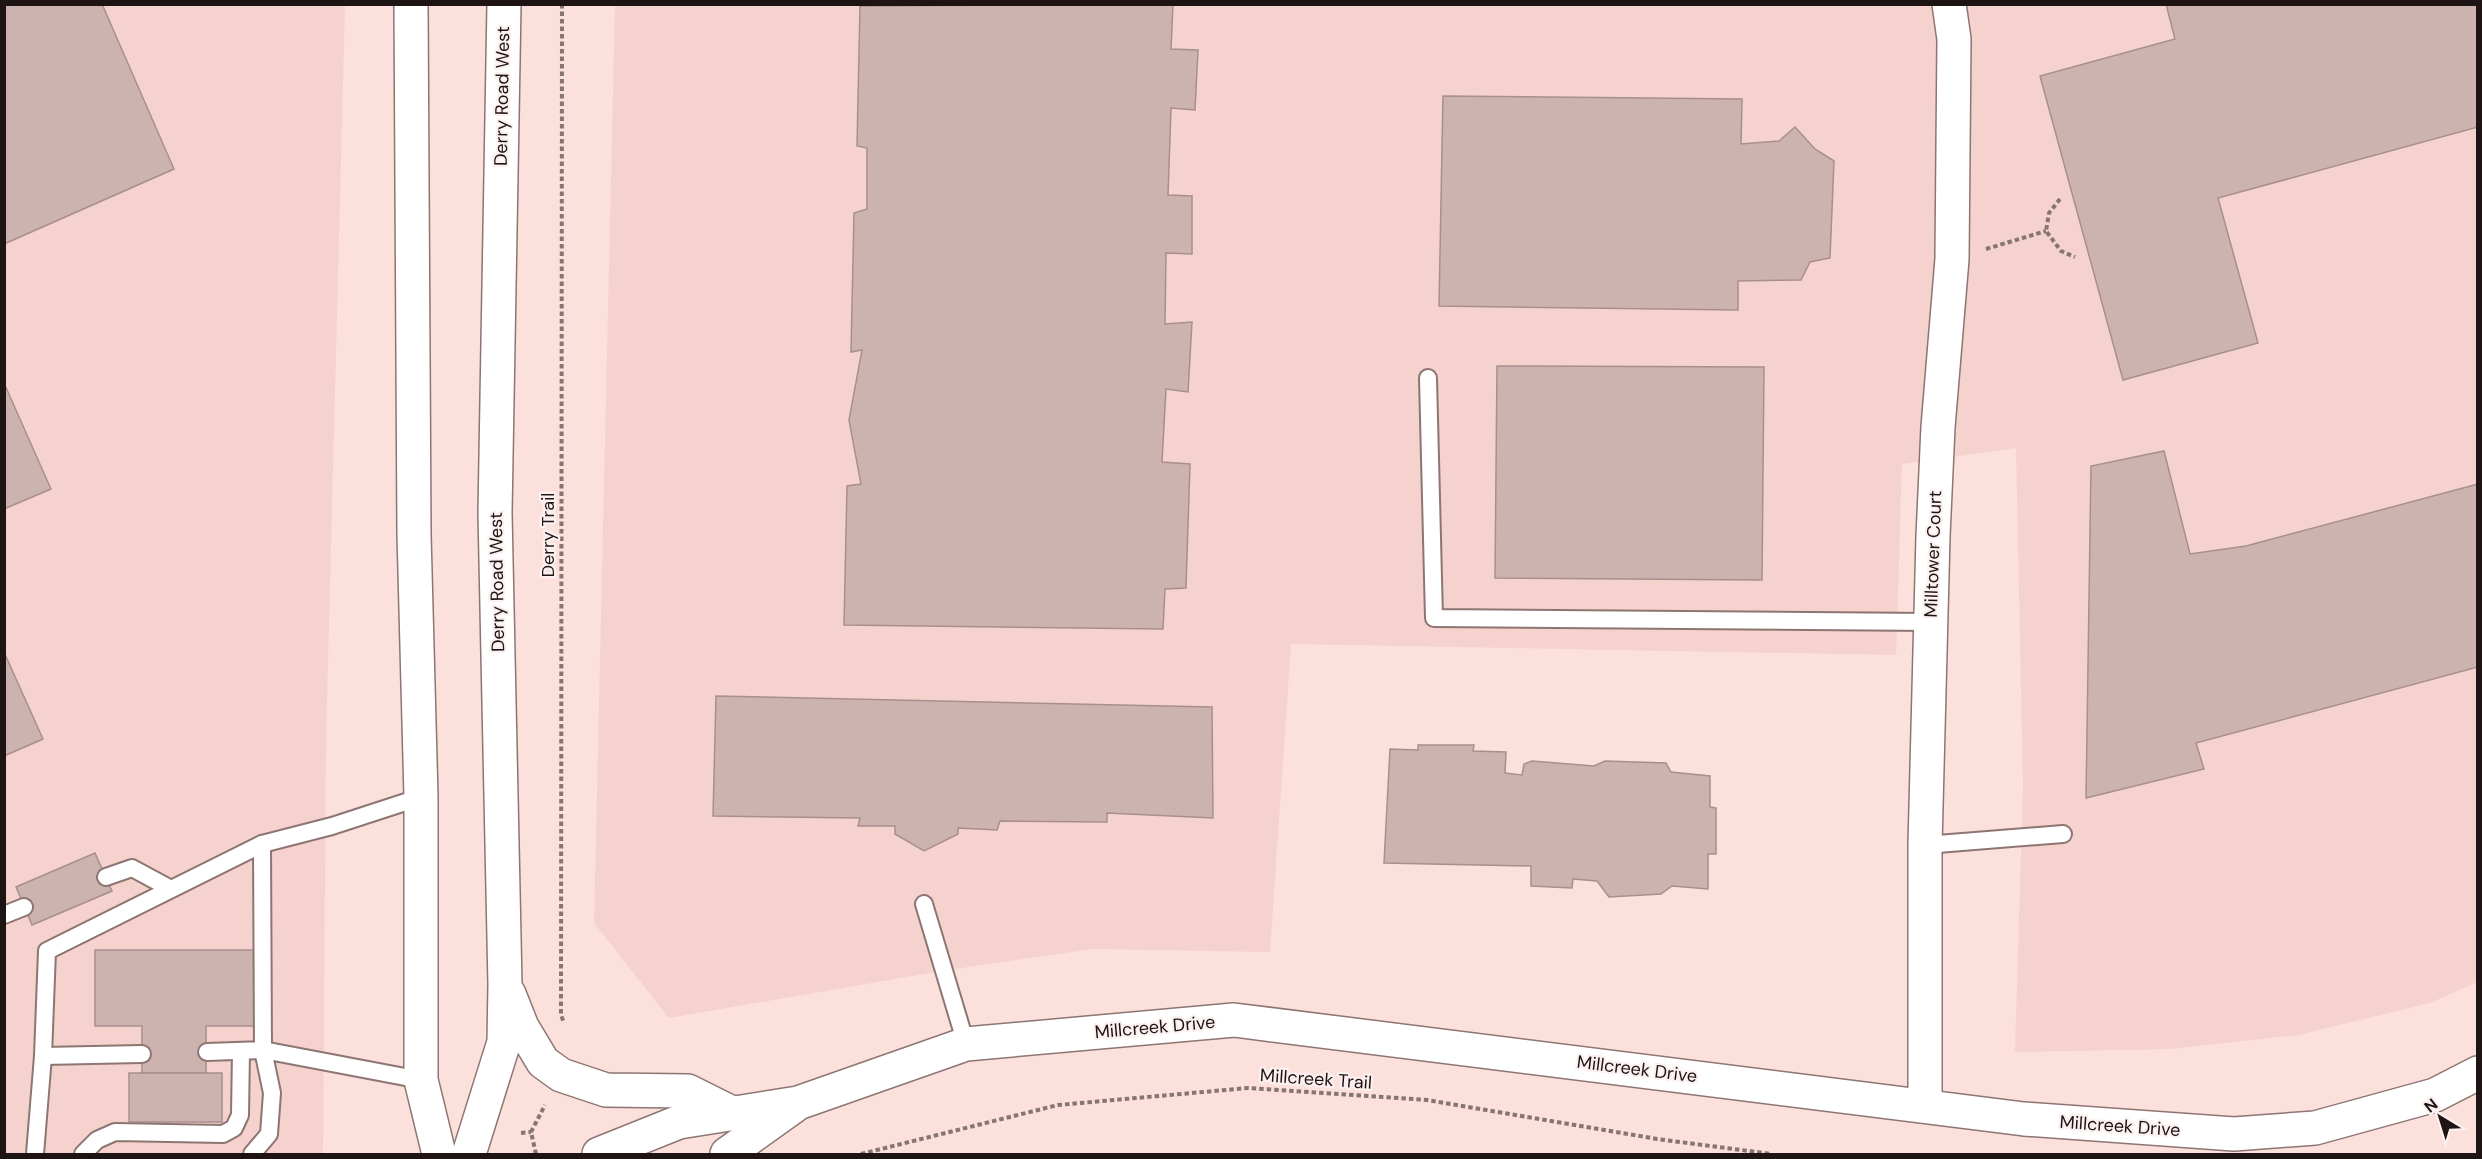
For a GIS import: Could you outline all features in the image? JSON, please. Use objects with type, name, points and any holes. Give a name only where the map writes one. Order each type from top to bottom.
[{"type":"street","points":[[411,4],[414,522],[421,797],[421,1080],[439,1155]]},
{"type":"street","name":"Derry Road West","points":[[469,1155],[504,1042],[505,985],[495,513],[504,4]]},
{"type":"street","name":"Milltower Court","points":[[1925,1105],[1925,845],[1931,622],[1938,427],[1952,259],[1954,39],[1949,4]]},
{"type":"street","points":[[505,985],[522,1027],[543,1062],[561,1075],[606,1089],[688,1091],[732,1113]]},
{"type":"street","name":"Millcreek Drive","points":[[599,1155],[679,1122],[798,1103],[966,1044],[1234,1020],[2024,1119],[2234,1134],[2315,1128],[2435,1095],[2478,1073]]},
{"type":"street","name":"Millcreek Drive","points":[[728,1155],[798,1103]]},
{"type":"lane","points":[[1428,378],[1434,618],[1931,622]]},
{"type":"lane","points":[[35,1155],[43,1056],[47,951],[262,844],[332,826],[421,797]]},
{"type":"lane","points":[[1925,845],[2063,834]]},
{"type":"lane","points":[[252,1155],[269,1134],[272,1093],[263,1050],[262,844]]},
{"type":"lane","points":[[106,877],[132,868],[171,889]]},
{"type":"lane","points":[[924,904],[966,1044]]},
{"type":"lane","points":[[4,915],[24,908]]},
{"type":"lane","points":[[207,1052],[263,1050],[421,1080]]},
{"type":"lane","points":[[83,1155],[98,1140],[115,1132],[223,1134],[234,1128],[240,1115],[241,1051]]},
{"type":"lane","points":[[43,1056],[142,1054]]},
{"type":"path","name":"Derry Trail","points":[[562,4],[561,1015],[568,1032]]},
{"type":"path","points":[[2060,199],[2049,213],[2046,231],[2061,251],[2075,257]]},
{"type":"path","points":[[1952,259],[2046,231]]},
{"type":"path","name":"Millcreek Trail","points":[[861,1155],[1058,1105],[1248,1088],[1427,1100],[1657,1139],[1772,1155]]},
{"type":"path","points":[[536,1155],[531,1132],[547,1101]]},
{"type":"path","points":[[521,1133],[531,1132]]},
{"type":"shaded area","points":[[5,5],[345,5],[326,739],[323,1154],[5,1154]]},
{"type":"shaded area","points":[[615,5],[2477,5],[2477,982],[2430,1003],[2298,1035],[2170,1049],[2015,1052],[2023,785],[2016,448],[1902,464],[1896,655],[1291,644],[1270,952],[1092,949],[941,971],[669,1018],[594,923]]},
{"type":"building","points":[[4,4],[102,4],[174,169],[4,244]]},
{"type":"building","points":[[1173,4],[1171,49],[1198,50],[1195,110],[1171,108],[1168,195],[1192,196],[1192,254],[1166,253],[1165,324],[1192,322],[1188,392],[1166,389],[1162,462],[1190,464],[1186,588],[1165,589],[1163,629],[844,625],[847,486],[861,484],[849,420],[862,350],[851,352],[854,213],[867,209],[867,148],[857,146],[860,6]]},
{"type":"building","points":[[2166,4],[2478,4],[2478,127],[2218,198],[2258,343],[2123,380],[2040,76],[2175,39]]},
{"type":"building","points":[[1443,96],[1742,99],[1741,144],[1779,141],[1795,127],[1815,149],[1834,161],[1830,258],[1810,262],[1801,280],[1738,281],[1738,310],[1439,306]]},
{"type":"building","points":[[1497,366],[1764,367],[1762,580],[1495,578]]},
{"type":"building","points":[[4,383],[51,489],[4,509]]},
{"type":"building","points":[[2164,451],[2190,554],[2246,546],[2478,484],[2478,667],[2196,743],[2204,769],[2086,798],[2091,466]]},
{"type":"building","points":[[4,652],[43,739],[4,756]]},
{"type":"building","points":[[716,696],[1212,707],[1213,818],[1107,813],[1107,822],[1000,821],[997,830],[958,828],[958,834],[924,851],[895,834],[895,826],[858,826],[860,818],[713,816]]},
{"type":"building","points":[[1418,745],[1474,745],[1473,751],[1506,752],[1505,773],[1522,775],[1524,764],[1532,761],[1594,766],[1605,761],[1666,763],[1671,772],[1710,776],[1710,807],[1716,808],[1716,854],[1708,854],[1708,889],[1672,886],[1661,894],[1609,897],[1597,881],[1573,879],[1572,888],[1531,886],[1531,866],[1384,863],[1390,749],[1418,750]]},
{"type":"building","points":[[95,853],[112,891],[32,925],[16,887]]},
{"type":"building","points":[[95,950],[257,950],[256,1026],[206,1026],[206,1073],[142,1073],[142,1026],[95,1026]]},
{"type":"building","points":[[129,1073],[222,1073],[222,1122],[129,1122]]}]
